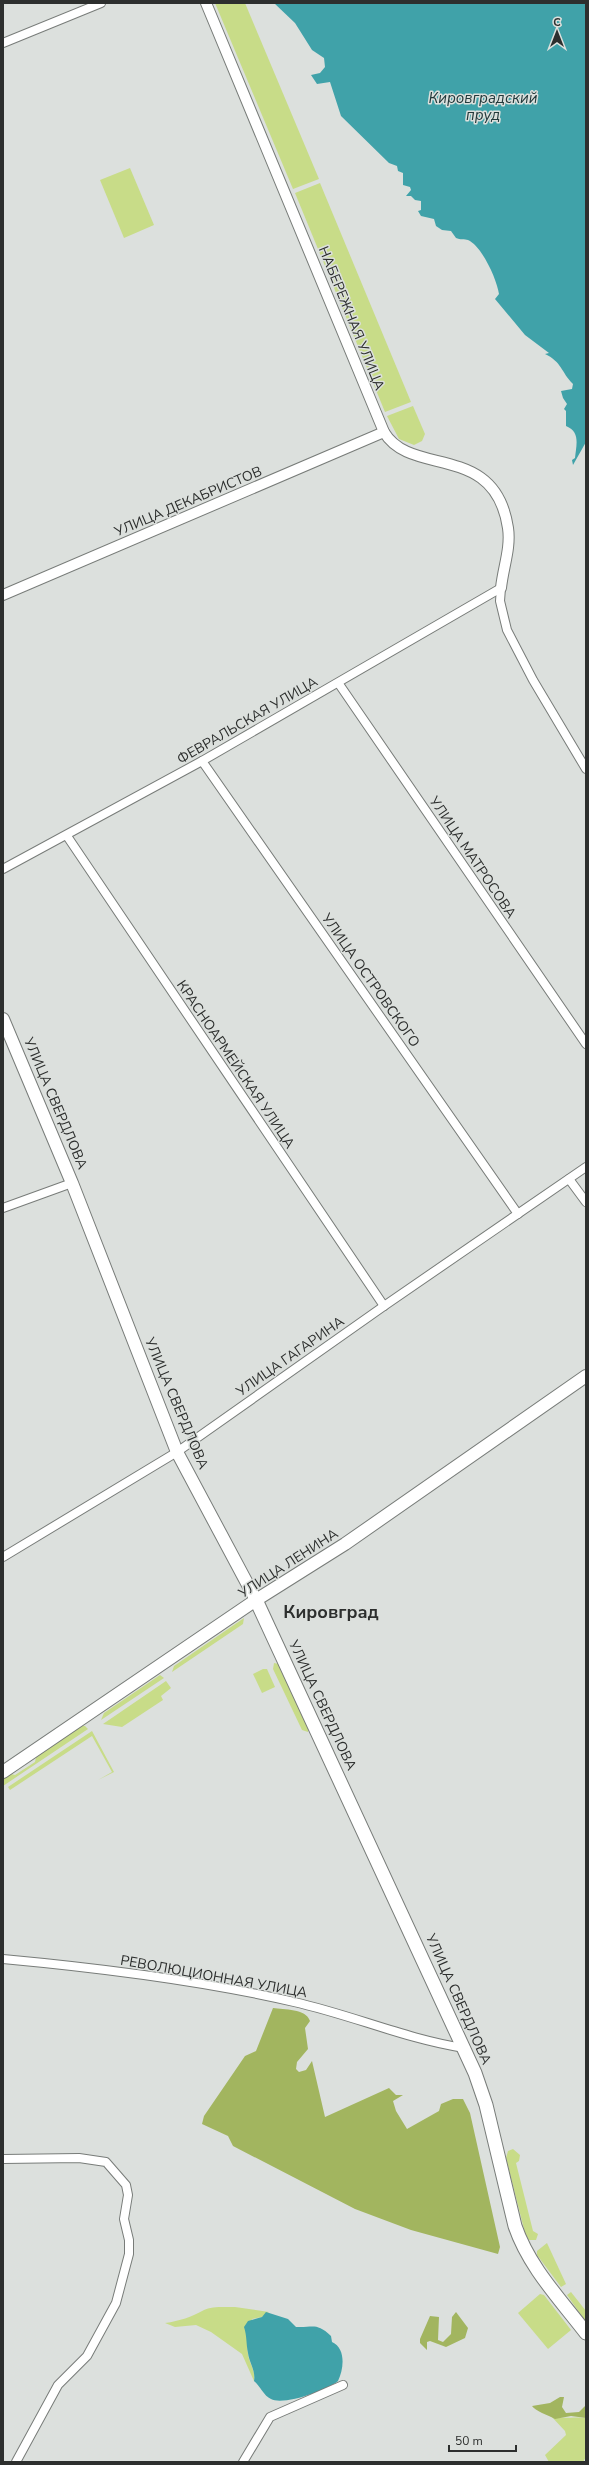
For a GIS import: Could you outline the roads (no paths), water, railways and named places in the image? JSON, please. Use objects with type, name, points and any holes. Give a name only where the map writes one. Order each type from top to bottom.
[{"type":"main road","name":"УЛИЦА СВЕРДЛОВА","points":[[3,1019],[72,1182],[177,1452],[256,1600],[464,2048],[486,2105],[515,2226],[522,2245],[533,2264],[586,2333]]},
{"type":"main road","name":"УЛИЦА ЛЕНИНА","points":[[3,1772],[256,1600],[345,1544],[586,1376]]},
{"type":"street","points":[[3,43],[101,3]]},
{"type":"street","name":"НАБЕРЕЖНАЯ УЛИЦА","points":[[206,3],[384,432],[389,440],[404,450],[463,467],[475,474],[492,490],[504,511],[508,528],[508,548],[501,588]]},
{"type":"street","name":"УЛИЦА ДЕКАБРИСТОВ","points":[[3,595],[384,432]]},
{"type":"street","points":[[501,588],[500,602],[507,630],[533,680],[586,769]]},
{"type":"street","name":"ФЕВРАЛЬСКАЯ УЛИЦА","points":[[3,869],[67,836],[339,684],[501,588]]},
{"type":"street","name":"УЛИЦА МАТРОСОВА","points":[[339,684],[586,1044]]},
{"type":"street","name":"УЛИЦА ОСТРОВСКОГО","points":[[202,761],[518,1214]]},
{"type":"street","name":"КРАСНОАРМЕЙСКАЯ УЛИЦА","points":[[67,836],[384,1306]]},
{"type":"street","name":"УЛИЦА ГАГАРИНА","points":[[3,1557],[177,1452],[384,1306],[586,1167]]},
{"type":"street","points":[[569,1179],[586,1202]]},
{"type":"street","points":[[3,1208],[72,1182]]},
{"type":"street","name":"РЕВОЛЮЦИОННАЯ УЛИЦА","points":[[3,1959],[126,1974],[272,1997],[315,2007],[420,2039],[464,2048]]},
{"type":"street","points":[[3,2159],[79,2158],[106,2162],[120,2177],[128,2190],[124,2219],[129,2240],[129,2254],[120,2284],[119,2294],[87,2356],[58,2385],[16,2462]]},
{"type":"street","points":[[243,2462],[270,2417],[343,2385]]},
{"type":"water","name":"Кировградский пруд","points":[[274,3],[586,3],[586,442],[573,465],[572,460],[575,458],[577,444],[576,436],[571,429],[566,426],[566,411],[564,409],[567,404],[561,391],[572,389],[573,384],[555,360],[545,354],[549,353],[525,335],[495,299],[499,294],[495,280],[488,264],[473,243],[468,240],[456,238],[451,231],[442,230],[436,226],[434,219],[421,216],[418,211],[421,210],[421,201],[415,200],[411,196],[406,196],[411,190],[410,187],[403,185],[403,173],[398,171],[397,166],[389,163],[341,116],[330,82],[317,84],[311,75],[320,73],[325,67],[324,58],[312,50],[295,23]]},
{"type":"water","points":[[266,2312],[288,2319],[296,2327],[318,2327],[331,2336],[332,2342],[337,2345],[342,2354],[342,2371],[338,2381],[325,2389],[295,2399],[277,2401],[266,2396],[254,2381],[254,2374],[247,2349],[244,2327],[248,2321],[262,2317]]},
{"type":"district","name":"Кировград","points":[[331,1612]]}]
